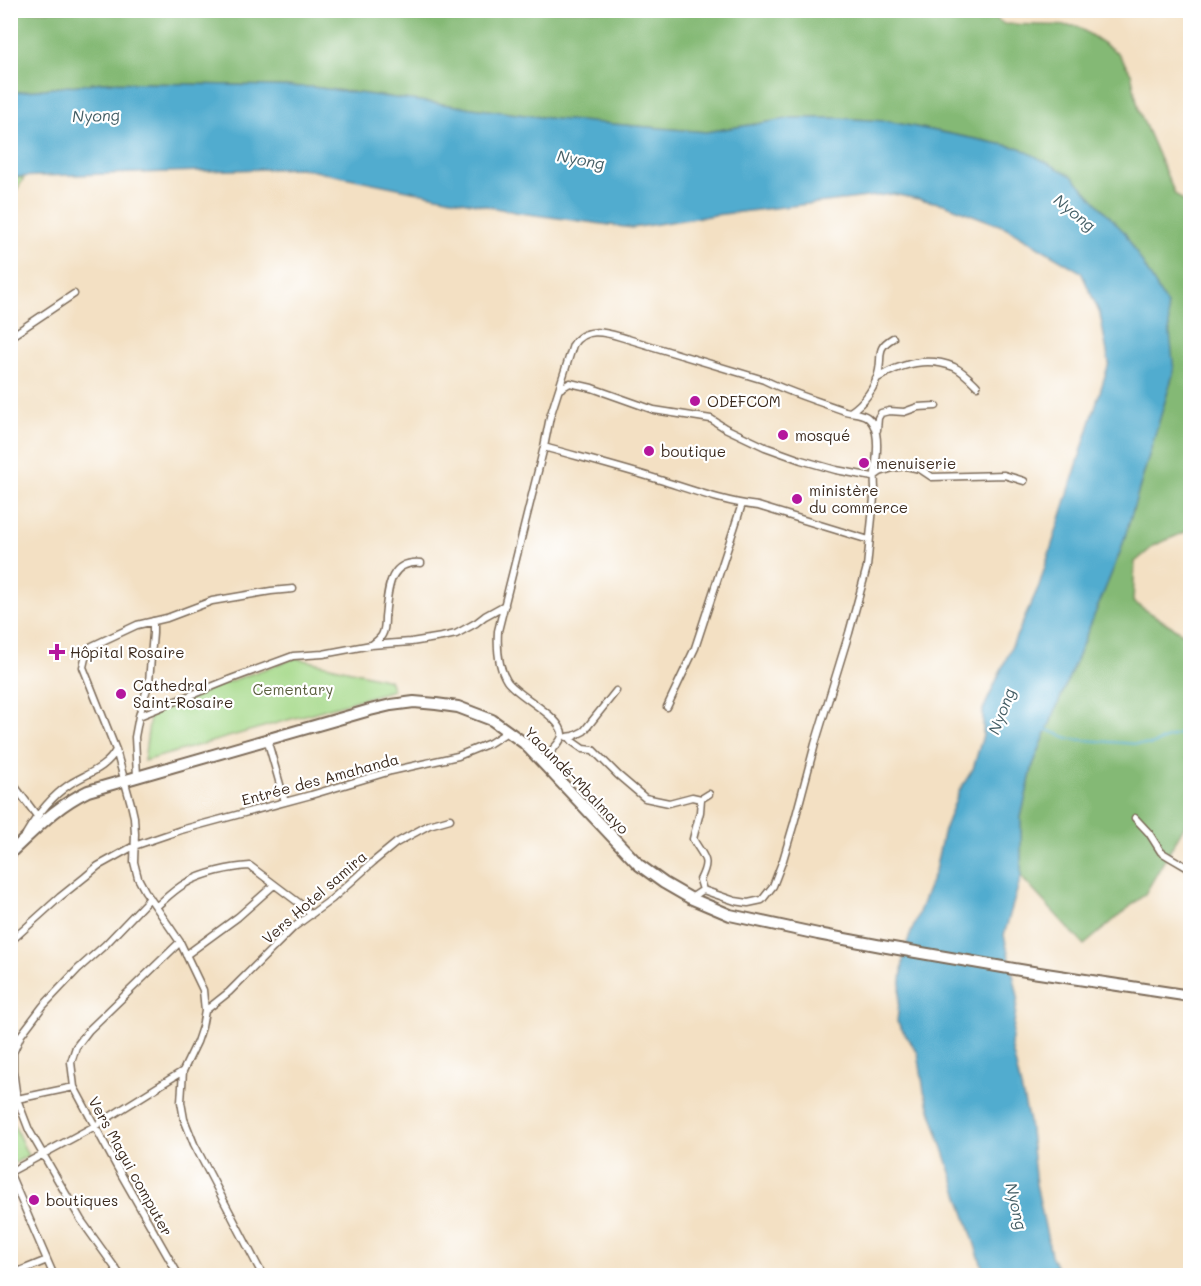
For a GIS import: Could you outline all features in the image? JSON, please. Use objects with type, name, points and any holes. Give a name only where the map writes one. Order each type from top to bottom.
[{"type":"highway","name":"Yaoundé-Mbalmayo","points":[[10,853],[38,825],[70,800],[88,791],[370,710],[414,702],[436,704],[458,707],[492,720],[508,731],[542,761],[639,865],[690,898],[730,915],[887,947],[1191,996]]},
{"type":"street","points":[[10,337],[74,294]]},
{"type":"street","points":[[561,740],[562,731],[556,721],[514,689],[503,673],[497,645],[498,631],[550,417],[576,340],[585,334],[599,332],[621,336],[764,380],[780,388],[862,415],[875,429],[877,436]]},
{"type":"street","points":[[850,412],[860,406],[868,396],[879,370],[880,350],[893,338]]},
{"type":"street","points":[[876,379],[904,365],[930,362],[955,368],[977,386]]},
{"type":"street","points":[[559,389],[570,383],[592,388],[654,410],[711,419],[765,447],[836,470],[873,477],[880,472],[906,466],[920,469],[932,477],[1004,475],[1024,481]]},
{"type":"street","points":[[703,890],[748,903],[762,900],[773,886],[789,842],[867,567],[875,488],[873,477],[876,465],[878,418],[881,413],[889,411],[904,412],[918,407],[936,406]]},
{"type":"street","points":[[544,447],[708,496],[758,506],[869,540]]},
{"type":"street","points":[[668,707],[695,648],[742,504]]},
{"type":"street","points":[[371,645],[382,636],[387,594],[393,574],[411,562],[421,563]]},
{"type":"street","points":[[263,1275],[184,1119],[181,1102],[183,1071],[197,1042],[206,1011],[203,990],[180,942],[138,878],[134,862],[134,817],[116,750],[84,667],[86,654],[92,646],[137,625],[168,618],[212,602],[293,589]]},
{"type":"street","points":[[139,716],[293,656],[442,638],[456,634],[505,605]]},
{"type":"street","points":[[137,776],[135,737],[148,681],[153,621]]},
{"type":"street","points":[[542,761],[561,740],[584,731],[616,691]]},
{"type":"street","name":"Entrée des Amahanda","points":[[10,942],[98,866],[134,846],[181,830],[392,771],[458,756],[490,743],[508,731]]},
{"type":"street","points":[[569,736],[583,749],[593,750],[645,798],[669,803],[692,797],[701,799],[709,794]]},
{"type":"street","points":[[267,738],[285,802]]},
{"type":"street","points":[[20,844],[37,816],[55,796],[69,784],[100,767],[116,750]]},
{"type":"street","points":[[10,780],[37,816]]},
{"type":"street","points":[[701,799],[693,839],[707,862],[700,880],[703,890]]},
{"type":"street","points":[[1135,818],[1149,833],[1161,852],[1191,869]]},
{"type":"street","name":"Vers Hotel samira","points":[[206,1011],[229,992],[294,927],[332,899],[396,843],[429,825],[450,819]]},
{"type":"street","points":[[157,906],[187,882],[206,875],[250,866],[299,903],[311,915]]},
{"type":"street","points":[[186,955],[238,917],[274,885]]},
{"type":"street","points":[[690,898],[703,890]]},
{"type":"street","points":[[121,1275],[81,1220],[28,1130],[17,1099],[13,1053],[21,1035],[44,1006],[150,898]]},
{"type":"street","points":[[74,1087],[71,1062],[76,1047],[89,1030],[180,942]]},
{"type":"street","points":[[54,1275],[10,1173],[95,1126],[183,1071]]},
{"type":"street","name":"Vers Magui computer","points":[[17,1099],[74,1087],[179,1275]]},
{"type":"street","points":[[10,1275],[47,1260]]},
{"type":"green space","points":[[984,10],[1004,24],[1077,26],[1118,53],[1131,73],[1139,111],[1175,194],[1190,207],[1190,530],[1155,545],[1135,562],[1133,602],[1190,638],[1190,816],[1145,894],[1084,945],[1021,877],[1021,817],[1033,765],[1121,550],[1174,371],[1020,148],[886,121],[793,118],[706,132],[555,119],[312,87],[103,82],[11,93],[10,11]]},
{"type":"green space","points":[[11,177],[24,178],[11,199]]},
{"type":"green space","name":"Cementary","points":[[296,658],[389,680],[393,690],[144,761],[151,709]]},
{"type":"green space","points":[[10,1116],[28,1156],[11,1165],[10,1165]]},
{"type":"water","name":"Nyong","points":[[103,82],[312,87],[555,119],[706,132],[793,118],[886,121],[1020,148],[1072,176],[1125,233],[1167,305],[1174,371],[1121,550],[1033,765],[1021,817],[1021,877],[1004,935],[1018,996],[1011,1045],[1029,1122],[1036,1184],[1051,1255],[1060,1275],[985,1275],[924,1091],[918,1053],[897,1022],[904,951],[935,871],[943,833],[959,791],[973,769],[983,735],[983,710],[1039,586],[1109,363],[1100,314],[1081,272],[1007,228],[944,204],[893,194],[715,215],[632,228],[520,213],[300,168],[11,177],[11,93]]},
{"type":"waterway","points":[[1045,729],[1071,739],[1151,745],[1190,729]]},
{"type":"place","name":"ODEFCOM","points":[[695,401]]},
{"type":"place","name":"mosqué","points":[[783,435]]},
{"type":"place","name":"boutique","points":[[649,451]]},
{"type":"place","name":"menuiserie","points":[[864,463]]},
{"type":"place","name":"ministère du commerce","points":[[797,499]]},
{"type":"place","name":"Hôpital Rosaire","points":[[57,652]]},
{"type":"place","name":"Cathedral Saint-Rosaire","points":[[121,694]]},
{"type":"place","name":"boutiques","points":[[34,1200]]}]
